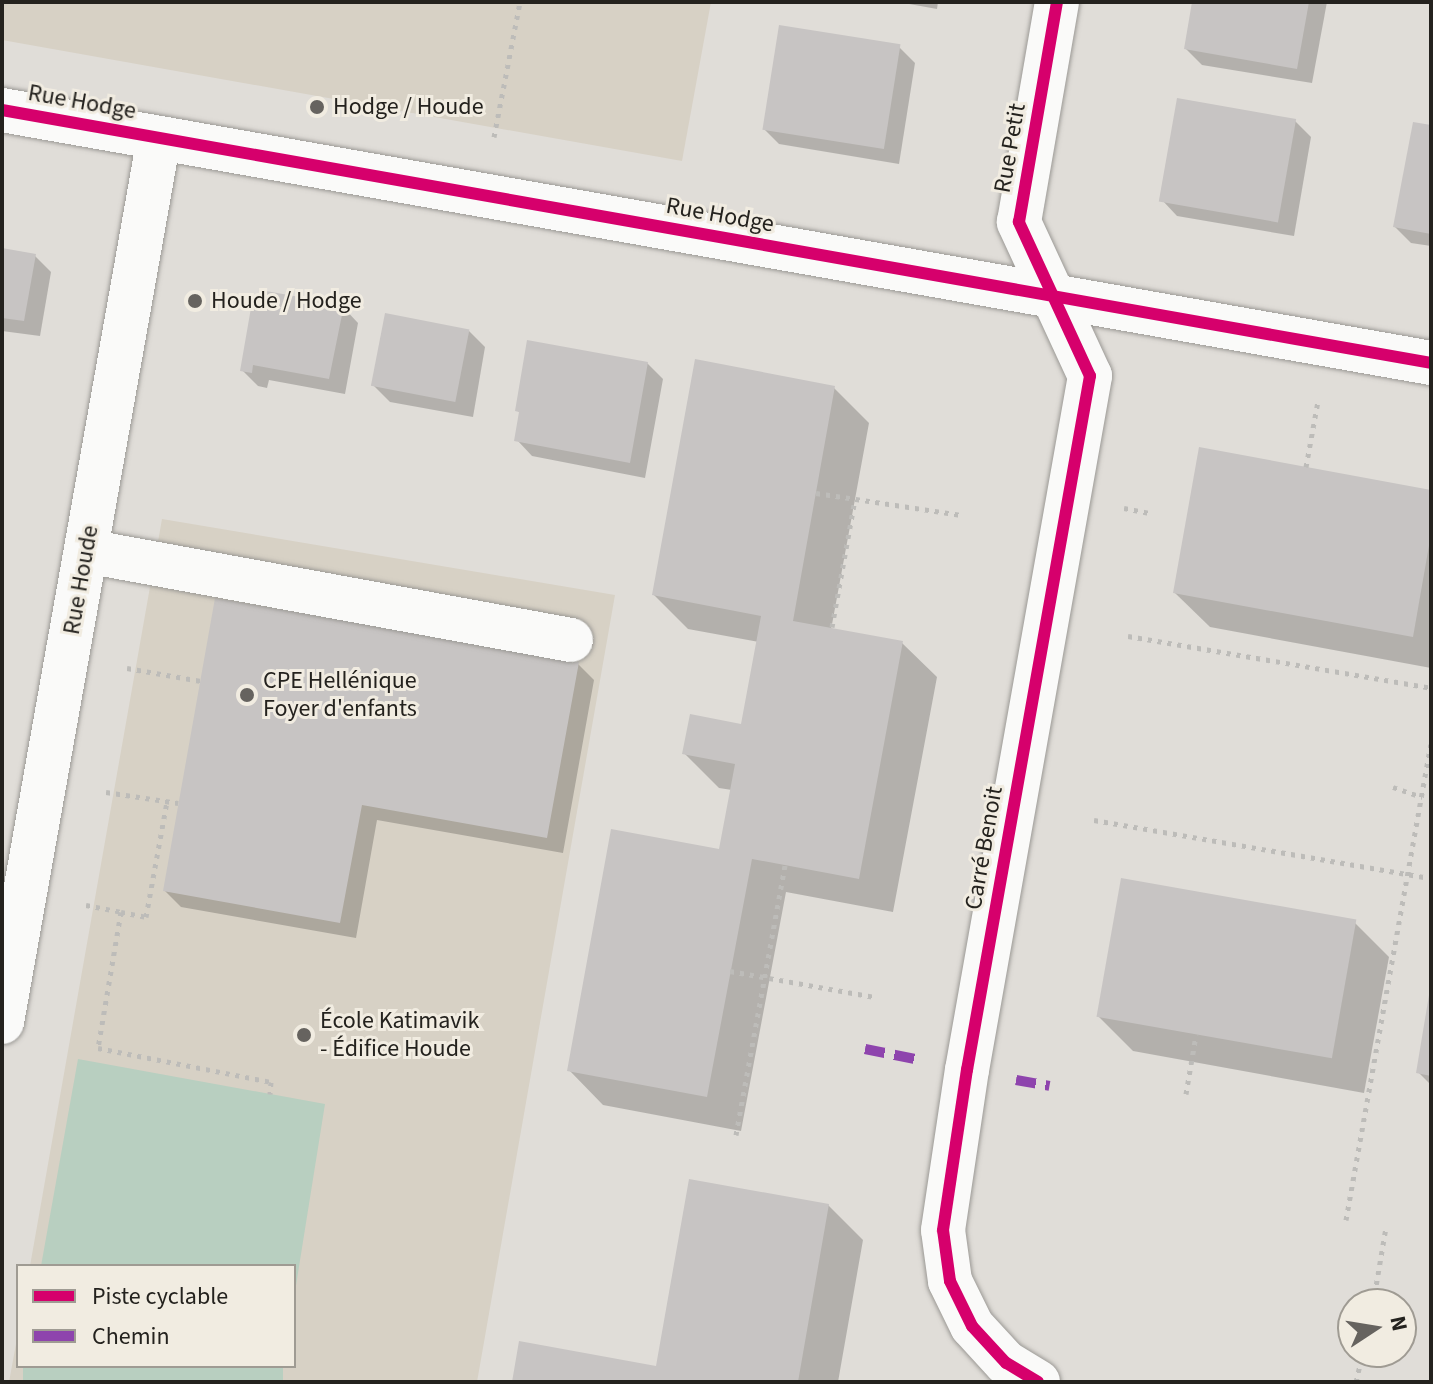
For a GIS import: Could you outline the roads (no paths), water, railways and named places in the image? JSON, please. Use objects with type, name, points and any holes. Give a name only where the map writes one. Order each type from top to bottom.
[{"type":"street","name":"Rue Petit","points":[[1053,295],[1019,222],[1057,2]]},
{"type":"street","name":"Rue Hodge","points":[[2,110],[1431,363]]},
{"type":"street","name":"Rue Houde","points":[[2,1022],[14,881],[86,551],[159,138]]},
{"type":"street","name":"Carré Benoit","points":[[1038,1382],[1006,1363],[972,1326],[950,1281],[943,1230],[964,1085],[1090,376],[1053,295]]},
{"type":"street","points":[[86,551],[571,640]]},
{"type":"place","name":"Hodge / Houde","points":[[317,107]]},
{"type":"place","name":"Houde / Hodge","points":[[195,301]]},
{"type":"place","name":"CPE Hellénique Foyer d'enfants","points":[[247,695]]},
{"type":"place","name":"École Katimavik - Édifice Houde","points":[[304,1035]]}]
